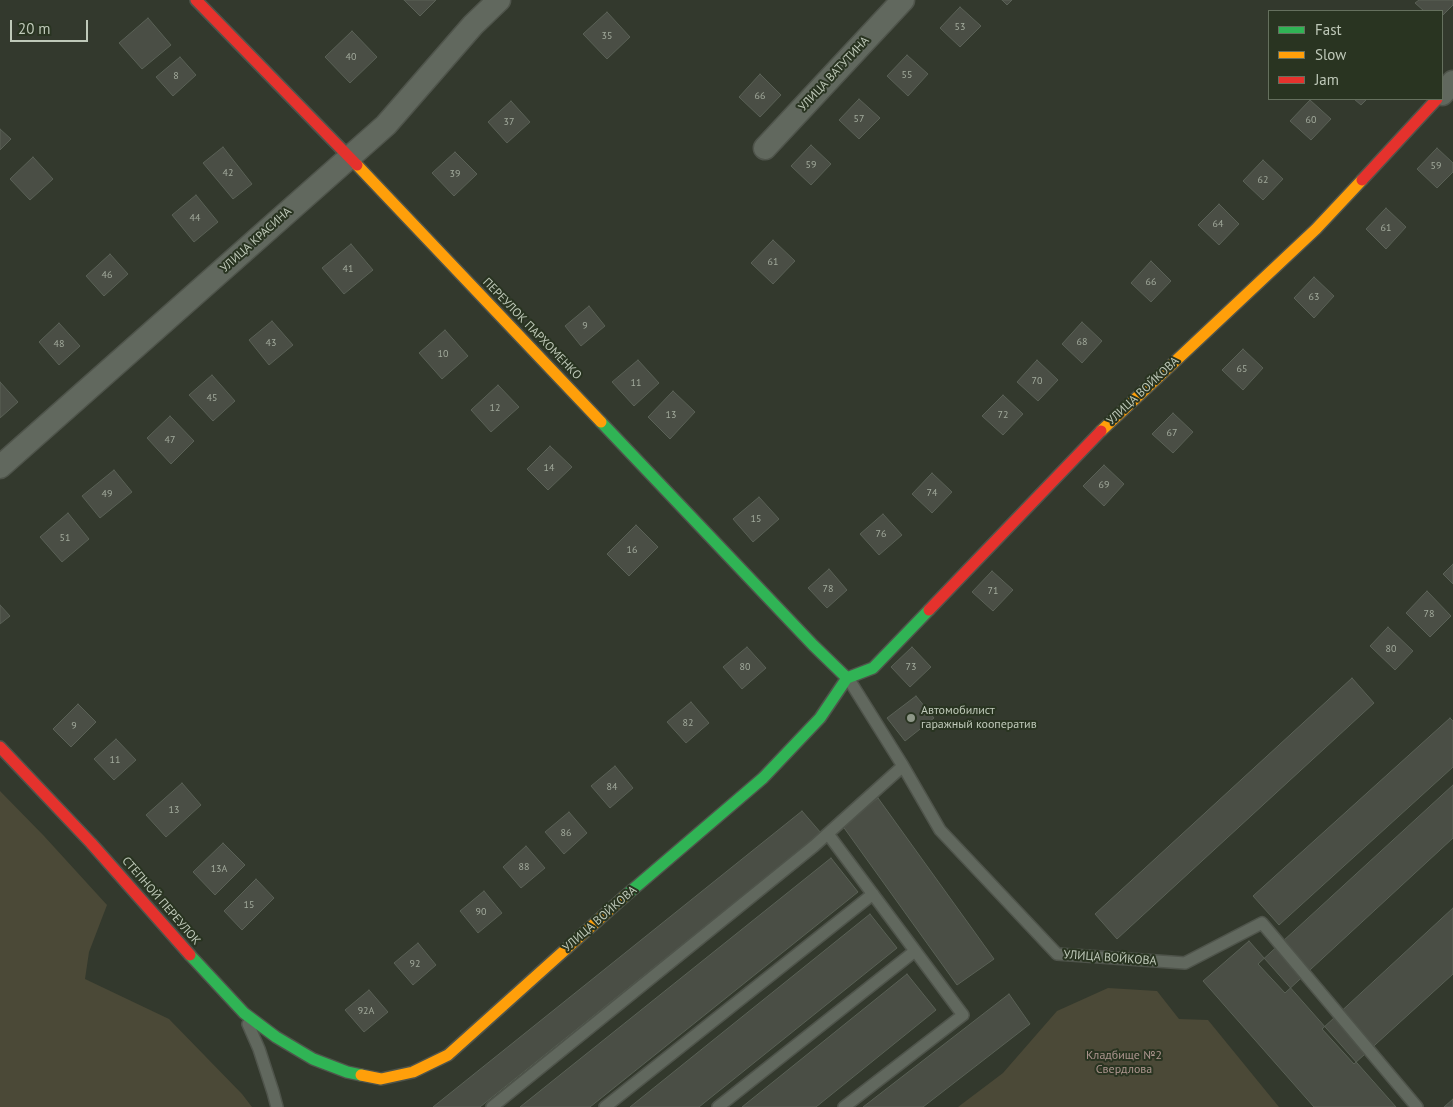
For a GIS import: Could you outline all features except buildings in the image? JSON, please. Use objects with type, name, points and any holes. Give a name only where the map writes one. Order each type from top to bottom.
[{"type":"street","name":"ПЕРЕУЛОК ПАРХОМЕНКО","points":[[196,0],[349,157],[813,645],[848,678]]},
{"type":"street","name":"УЛИЦА КРАСИНА","points":[[0,467],[386,125],[473,25],[499,0]]},
{"type":"street","name":"УЛИЦА ВАТУТИНА","points":[[765,148],[903,0]]},
{"type":"street","points":[[1443,93],[1453,82]]},
{"type":"street","name":"УЛИЦА ВОЙКОВА","points":[[313,1059],[347,1072],[381,1079],[413,1072],[448,1055],[602,915],[763,778],[820,718],[848,678],[873,668],[1101,431],[1316,229],[1436,100]]},
{"type":"street","name":"СТЕПНОЙ ПЕРЕУЛОК","points":[[0,747],[91,843],[244,1014],[276,1037],[313,1059]]},
{"type":"lane","name":"УЛИЦА ВОЙКОВА","points":[[848,678],[904,766],[940,830],[1057,954],[1184,963],[1262,923],[1417,1107]]},
{"type":"lane","points":[[492,1107],[828,834],[904,766]]},
{"type":"lane","points":[[828,834],[963,1015],[844,1107]]},
{"type":"lane","points":[[605,1107],[873,894]]},
{"type":"lane","points":[[718,1107],[915,951]]},
{"type":"lane","points":[[244,1014],[259,1048],[276,1107]]},
{"type":"green space","points":[[0,791],[107,905],[89,952],[85,979],[169,1019],[242,1094],[252,1107],[0,1107]]},
{"type":"green space","name":"Кладбище №2 Свердлова","points":[[1108,988],[1157,991],[1179,1019],[1208,1020],[1279,1107],[958,1107],[1003,1073],[1057,1011]]},
{"type":"traffic: fast","points":[[601,422],[813,645],[847,678]]},
{"type":"traffic: fast","points":[[624,897],[763,778],[820,718],[847,678],[873,668],[929,610]]},
{"type":"traffic: fast","points":[[190,955],[244,1013],[276,1037],[313,1059],[347,1072],[361,1075]]},
{"type":"traffic: slow","points":[[357,165],[601,422]]},
{"type":"traffic: slow","points":[[1101,431],[1316,229],[1362,180]]},
{"type":"traffic: slow","points":[[361,1075],[381,1079],[413,1072],[448,1055],[624,897]]},
{"type":"traffic: jam","points":[[196,0],[357,165]]},
{"type":"traffic: jam","points":[[1362,180],[1436,100]]},
{"type":"traffic: jam","points":[[929,610],[1101,431]]},
{"type":"traffic: jam","points":[[0,747],[91,843],[190,955]]},
{"type":"place","name":"Автомобилист гаражный кооператив","points":[[911,718]]}]
